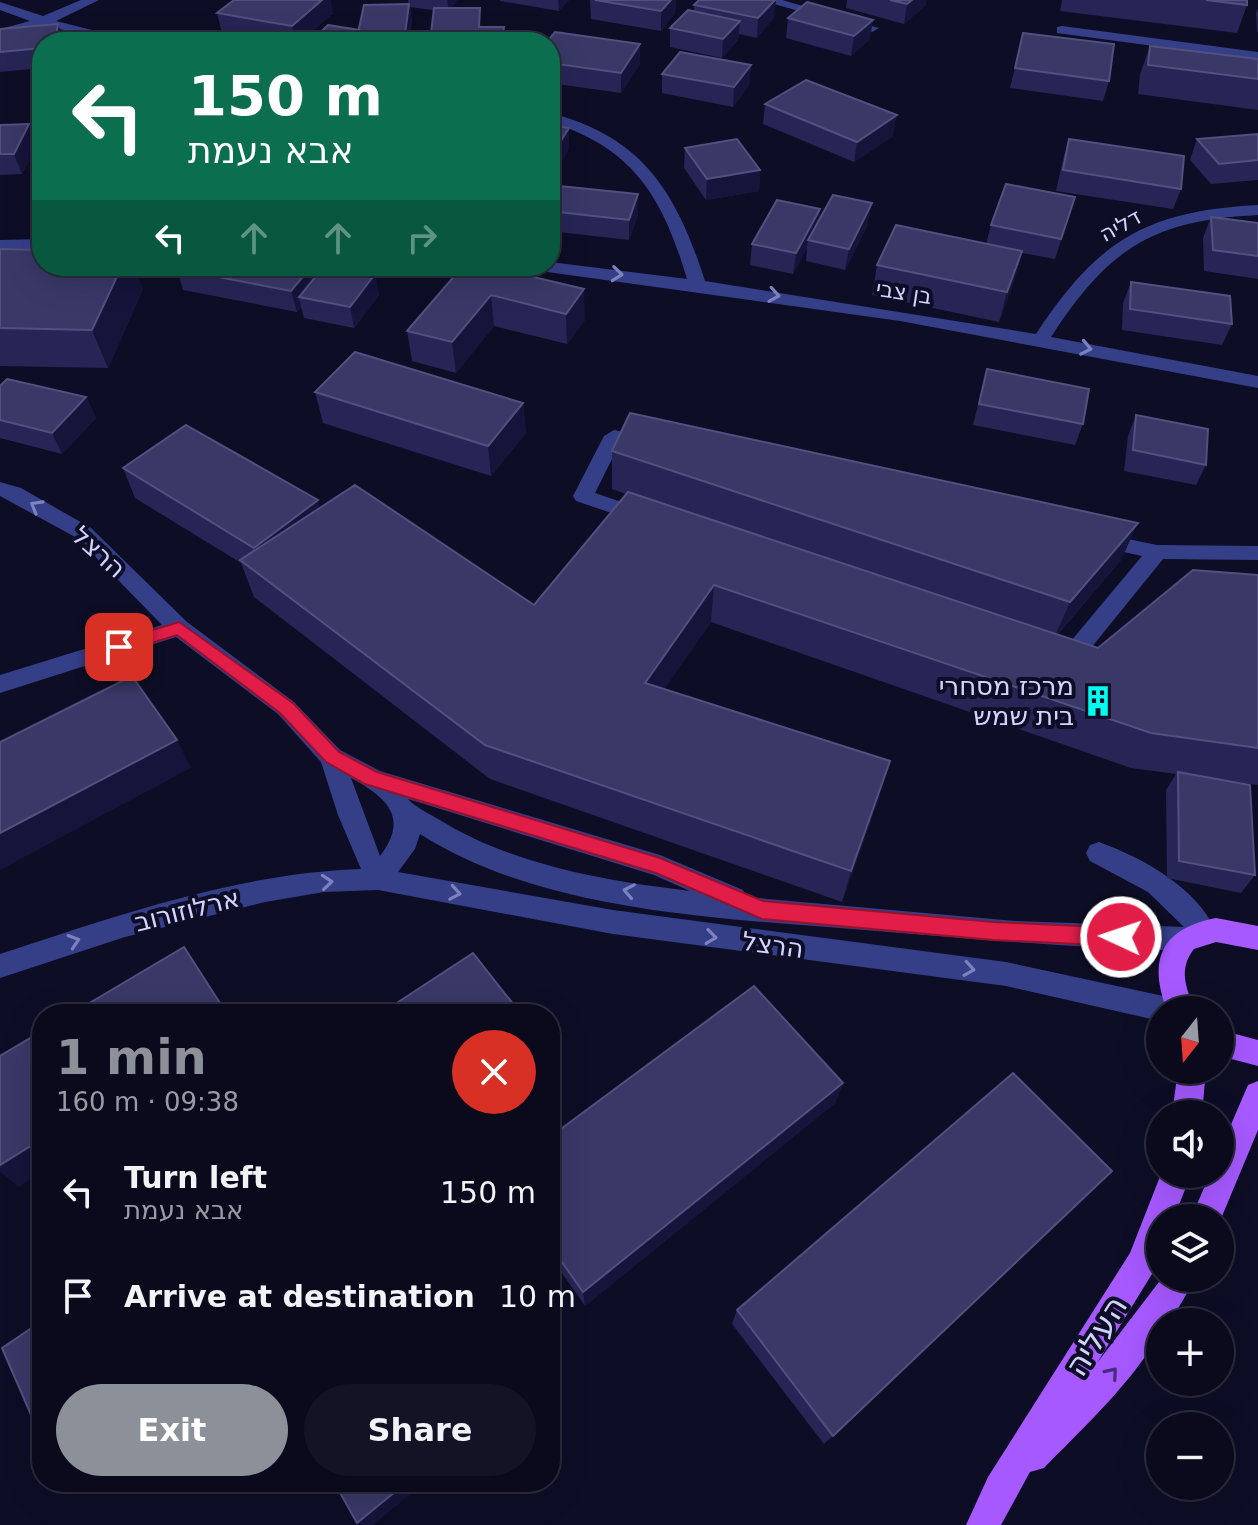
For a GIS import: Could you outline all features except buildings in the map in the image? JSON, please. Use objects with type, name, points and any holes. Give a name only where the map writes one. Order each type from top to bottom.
[{"type":"main road","points":[[1174,996],[1168,972],[1173,954],[1194,935],[1220,929],[1258,938]]},
{"type":"main road","points":[[1234,1050],[1258,1053]]},
{"type":"main road","points":[[1212,1204],[1258,1095]]},
{"type":"main road","name":"העליה","points":[[983,1525],[1000,1489],[1141,1263],[1170,1188]]},
{"type":"main road","name":"העליה","points":[[1000,1489],[1108,1378],[1154,1321],[1172,1292]]},
{"type":"street","points":[[0,33],[44,21],[92,0]]},
{"type":"street","points":[[767,0],[872,28]]},
{"type":"street","points":[[0,6],[91,32]]},
{"type":"street","points":[[1062,30],[1258,56]]},
{"type":"street","points":[[560,121],[591,132],[622,150],[654,179],[688,250],[697,282]]},
{"type":"street","name":"דליה","points":[[1041,339],[1073,292],[1103,259],[1151,230],[1194,219],[1258,210]]},
{"type":"street","points":[[0,245],[32,244]]},
{"type":"street","name":"בן צבי","points":[[560,268],[697,282],[1041,339],[1258,382]]},
{"type":"street","points":[[658,522],[583,496],[614,436],[672,448]]},
{"type":"street","name":"הרצל","points":[[0,489],[14,493],[84,533],[179,628],[286,708],[332,757],[372,778],[660,866],[762,910]]},
{"type":"street","points":[[1083,536],[1157,552],[1258,553]]},
{"type":"street","points":[[1035,653],[1066,663],[1157,552]]},
{"type":"street","points":[[0,684],[179,628]]},
{"type":"street","name":"הרצל","points":[[332,757],[350,815],[378,879],[613,922],[1006,974],[1146,1005]]},
{"type":"street","name":"הרצל","points":[[372,778],[394,796],[404,811],[438,834],[515,867],[645,894],[762,910],[993,931],[1194,935]]},
{"type":"street","points":[[378,879],[406,841],[409,826],[404,811]]},
{"type":"street","points":[[1099,853],[1147,877],[1181,901],[1194,935]]},
{"type":"street","name":"ארלוזורוב","points":[[0,966],[125,925],[265,891],[324,881],[378,879]]},
{"type":"place","name":"מרכז מסחרי בית שמש","points":[[1098,701]]},
{"type":"route","points":[[119,647],[179,628],[286,708],[332,757],[372,778],[660,866],[762,910],[993,931],[1121,937]]}]
